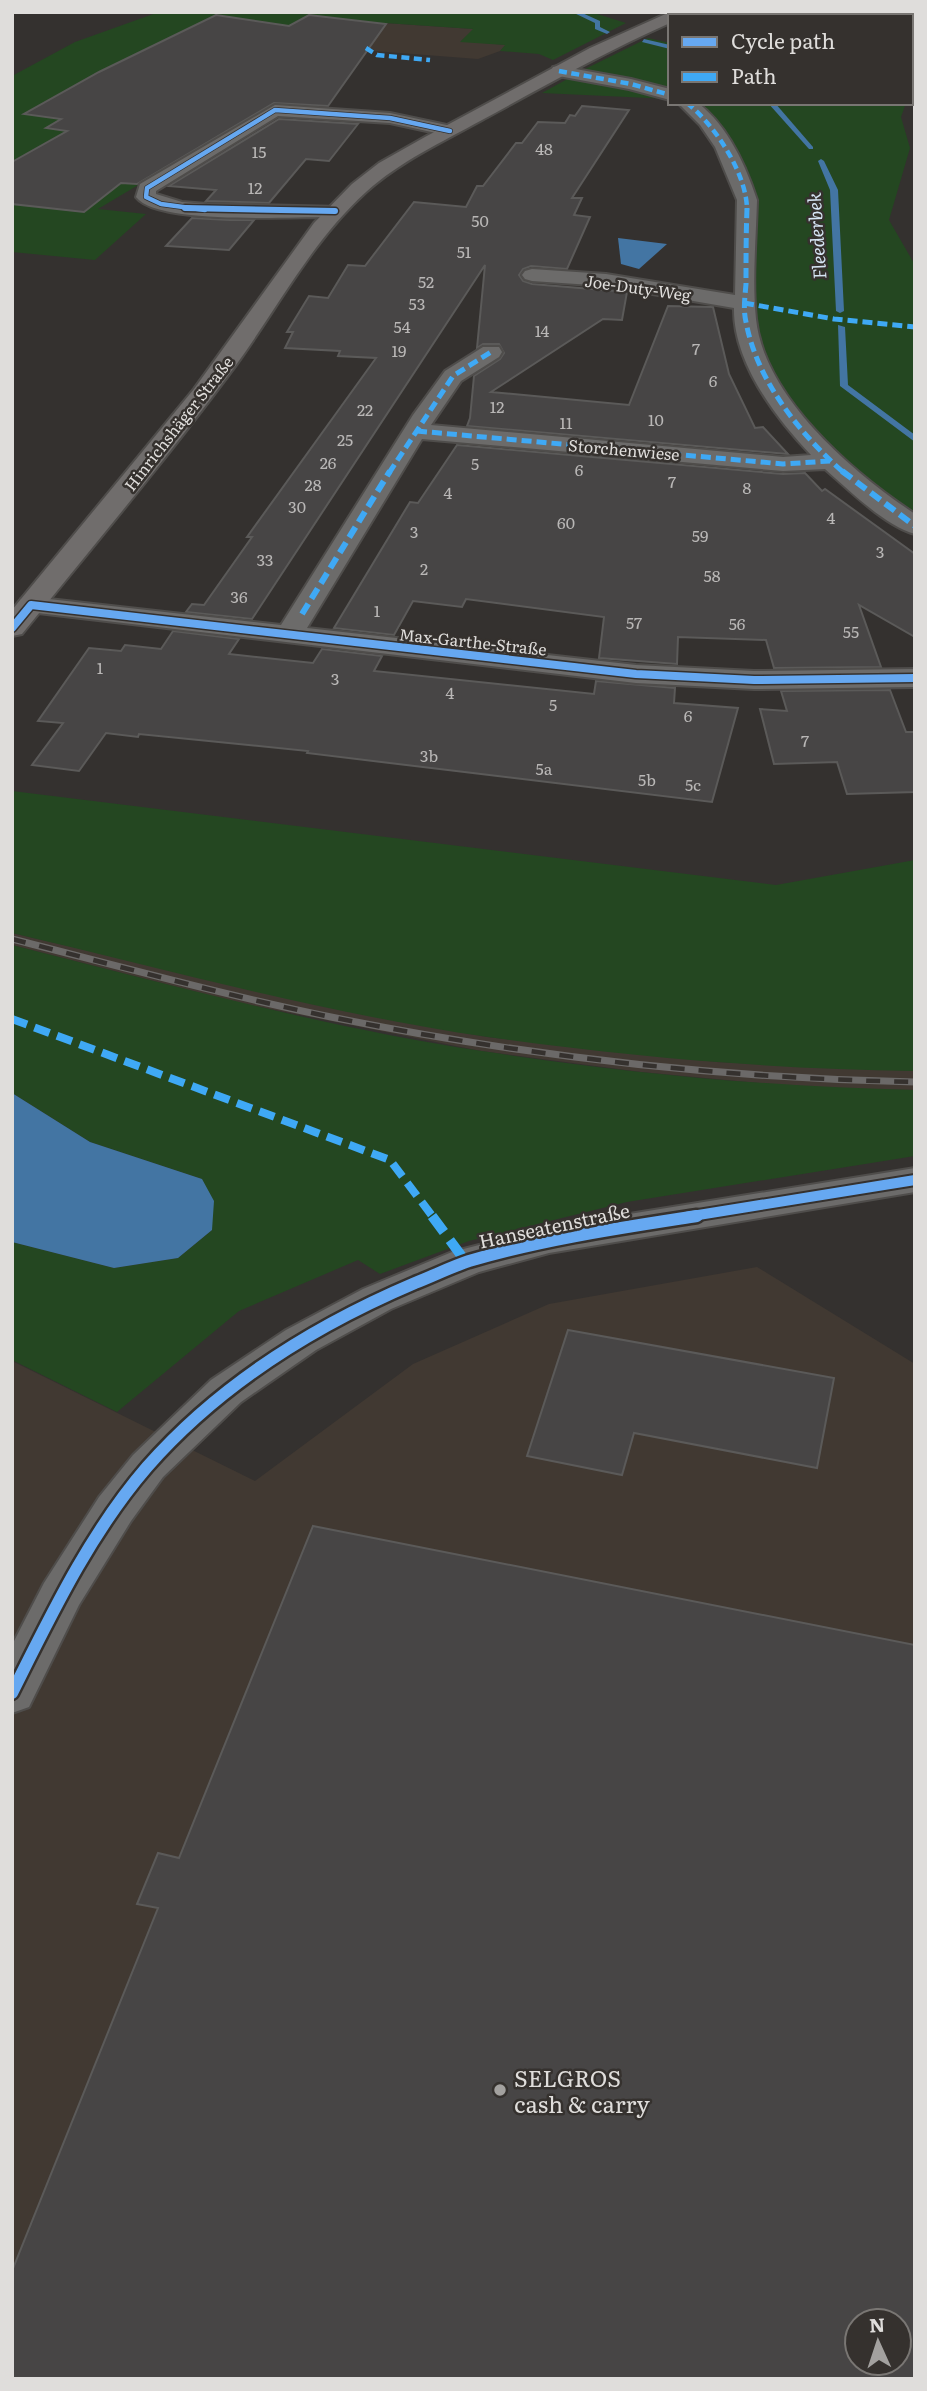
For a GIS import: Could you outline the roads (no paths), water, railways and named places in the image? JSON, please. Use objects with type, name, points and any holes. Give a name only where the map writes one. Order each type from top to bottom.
[{"type":"main road","name":"Hinrichshäger Straße","points":[[12,628],[193,406],[241,343],[294,262],[335,211],[377,175],[450,131],[604,46],[668,19]]},
{"type":"street","points":[[559,71],[631,84],[668,94]]},
{"type":"street","points":[[689,105],[702,116],[743,185],[747,200],[744,303],[749,339],[767,381],[795,420],[830,461],[864,491],[915,526]]},
{"type":"street","points":[[335,211],[183,209],[155,204],[146,197],[147,188],[275,110],[390,118],[450,131]]},
{"type":"street","name":"Joe-Duty-Weg","points":[[532,275],[606,280],[744,303]]},
{"type":"street","points":[[289,635],[453,376],[491,352]]},
{"type":"street","name":"Storchenwiese","points":[[417,431],[783,464],[830,461]]},
{"type":"street","name":"Max-Garthe-Straße","points":[[30,606],[636,674],[767,680],[915,678]]},
{"type":"street","name":"Hanseatenstraße","points":[[12,1693],[60,1596],[115,1509],[148,1466],[226,1391],[301,1340],[377,1299],[466,1262],[549,1240],[915,1180]]},
{"type":"water","points":[[618,238],[667,244],[639,269],[621,264]]},
{"type":"water","points":[[12,1093],[90,1142],[202,1179],[214,1201],[212,1230],[178,1258],[114,1268],[12,1242]]},
{"type":"waterway","name":"Fleederbek","points":[[575,12],[598,22],[597,28],[607,32]]},
{"type":"waterway","name":"Fleederbek","points":[[644,41],[668,47]]},
{"type":"waterway","name":"Fleederbek","points":[[773,105],[811,148]]},
{"type":"waterway","name":"Fleederbek","points":[[821,161],[834,190],[840,311]]},
{"type":"waterway","name":"Fleederbek","points":[[841,327],[844,386],[915,439]]},
{"type":"railway","points":[[12,939],[331,1017],[476,1043],[695,1070],[915,1082]]},
{"type":"place","name":"SELGROS cash & carry","points":[[500,2090]]}]
